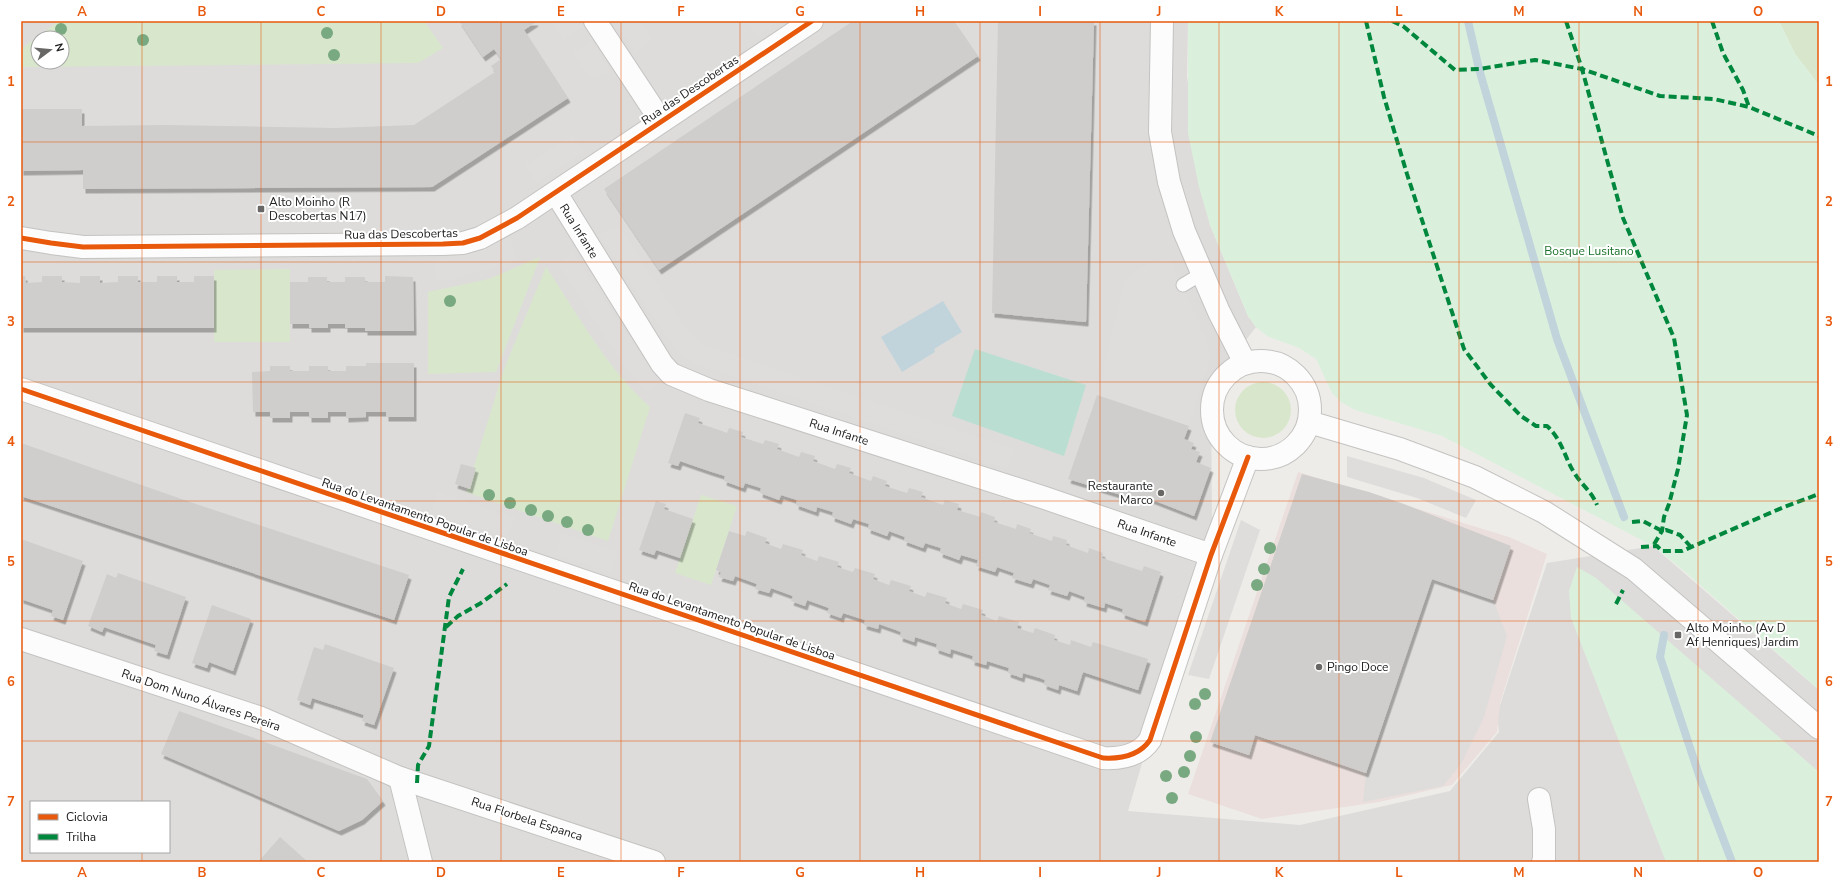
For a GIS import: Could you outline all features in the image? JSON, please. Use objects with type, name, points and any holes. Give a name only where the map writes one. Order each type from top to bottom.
[{"type":"street","points":[[595,21],[661,121]]},
{"type":"street","name":"Rua das Descobertas","points":[[21,238],[83,247],[453,244],[472,241],[496,230],[556,193],[661,121],[812,21]]},
{"type":"street","points":[[1162,21],[1160,132],[1169,182],[1184,231],[1245,363]]},
{"type":"street","name":"Rua Infante","points":[[556,193],[662,364],[671,374],[709,390],[1045,498],[1211,555]]},
{"type":"street","points":[[1260,360],[1275,362],[1288,369],[1300,379],[1307,392],[1310,407],[1309,422],[1302,436],[1292,448],[1279,456],[1264,459],[1248,457],[1235,452],[1225,443],[1217,432],[1213,418],[1212,404],[1216,391],[1223,379],[1233,369],[1245,363],[1260,360]]},
{"type":"street","name":"Rua do Levantamento Popular de Lisboa","points":[[21,389],[1103,758],[1115,759],[1126,757],[1145,747],[1150,740],[1211,555],[1248,457]]},
{"type":"street","points":[[1309,422],[1400,449],[1475,477],[1544,512],[1634,569],[1819,728]]},
{"type":"street","name":"Rua Dom Nuno Álvares Pereira","points":[[21,639],[260,718],[400,778]]},
{"type":"street","points":[[400,778],[421,862]]},
{"type":"street","name":"Rua Florbela Espanca","points":[[400,778],[654,862]]},
{"type":"street","points":[[1539,799],[1544,829],[1543,862]]},
{"type":"lane","points":[[1182,284],[1203,273]]},
{"type":"shaded area","points":[[21,21],[1188,21],[1187,77],[1210,225],[1248,316],[1256,327],[1211,386],[1212,525],[1128,811],[1300,825],[1450,791],[1499,732],[1497,714],[1547,563],[1653,546],[1819,690],[1819,862],[21,862]]},
{"type":"shaded area","points":[[551,21],[578,21],[582,27],[564,40]]},
{"type":"shaded area","points":[[615,21],[641,21],[653,39],[635,53]]},
{"type":"shaded area","points":[[747,21],[780,21],[757,36]]},
{"type":"shaded area","points":[[591,40],[612,72],[590,79],[573,53]]},
{"type":"shaded area","points":[[573,135],[584,152],[536,183],[525,166]]},
{"type":"shaded area","points":[[619,226],[684,326],[704,345],[1014,449],[1007,469],[694,363],[684,357],[667,338],[599,234]]},
{"type":"shaded area","points":[[510,237],[517,259],[496,267],[438,282],[433,260],[480,250]]},
{"type":"shaded area","points":[[573,251],[642,356],[663,380],[647,392],[637,383],[625,368],[558,265]]},
{"type":"shaded area","points":[[1165,258],[1173,264],[1204,333],[1210,353],[1207,373],[1202,382],[1189,426],[1097,395],[1125,280],[1134,271]]},
{"type":"shaded area","points":[[943,301],[962,332],[934,349],[935,352],[902,372],[881,337]]},
{"type":"shaded area","points":[[1347,456],[1424,478],[1476,500],[1466,518],[1417,498],[1347,477]]},
{"type":"shaded area","points":[[1298,472],[1509,537],[1547,554],[1500,703],[1497,732],[1452,785],[1379,802],[1262,819],[1188,794]]},
{"type":"shaded area","points":[[437,493],[514,517],[508,537],[431,513]]},
{"type":"shaded area","points":[[1241,520],[1260,530],[1209,679],[1188,675]]},
{"type":"shaded area","points":[[562,534],[617,551],[611,572],[556,554]]},
{"type":"shaded area","points":[[1432,579],[1493,600],[1507,636],[1484,717],[1461,764],[1443,786],[1363,802],[1366,773]]},
{"type":"green space","points":[[59,21],[424,21],[443,48],[418,63],[70,67],[70,30],[47,30]]},
{"type":"green space","name":"Bosque Lusitano","points":[[1188,21],[1779,21],[1795,54],[1819,85],[1819,690],[1684,571],[1653,546],[1442,436],[1355,410],[1341,402],[1332,393],[1316,359],[1299,348],[1267,336],[1256,327],[1248,316],[1210,225],[1199,187],[1188,133]]},
{"type":"green space","points":[[1779,21],[1819,21],[1819,85],[1795,54]]},
{"type":"green space","points":[[30,42],[30,67],[21,67],[21,49]]},
{"type":"green space","points":[[540,257],[496,372],[428,374],[428,292],[489,279]]},
{"type":"green space","points":[[546,267],[607,359],[634,392],[650,407],[608,541],[466,492],[504,369]]},
{"type":"green space","points":[[290,269],[290,342],[214,342],[214,270]]},
{"type":"green space","points":[[975,349],[1086,385],[1064,456],[952,416]]},
{"type":"green space","points":[[1263,382],[1274,384],[1283,390],[1289,399],[1291,410],[1289,421],[1283,430],[1274,436],[1263,438],[1252,436],[1243,430],[1237,421],[1235,410],[1237,399],[1243,390],[1252,384]]},
{"type":"green space","points":[[701,495],[737,506],[711,585],[675,573]]},
{"type":"green space","points":[[1577,567],[1596,578],[1819,772],[1819,862],[1666,862],[1571,618],[1569,591]]},
{"type":"building","points":[[459,21],[535,21],[536,22],[524,30],[568,98],[432,187],[83,189],[83,170],[21,171],[21,109],[82,109],[82,126],[166,125],[335,128],[414,125],[495,72],[491,66],[501,59],[494,49],[483,57]]},
{"type":"building","points":[[853,21],[954,21],[978,56],[659,270],[604,189]]},
{"type":"building","points":[[998,21],[1094,21],[1086,322],[992,313]]},
{"type":"building","points":[[21,276],[25,276],[26,283],[42,282],[42,276],[62,276],[62,282],[80,283],[80,276],[100,276],[100,283],[118,282],[118,276],[138,276],[138,282],[157,282],[157,276],[177,276],[177,282],[194,282],[194,276],[214,276],[214,328],[21,328]]},
{"type":"building","points":[[385,276],[413,277],[414,331],[365,331],[365,328],[345,328],[345,324],[328,324],[328,328],[309,328],[309,324],[290,324],[290,282],[308,282],[308,277],[327,277],[327,282],[345,282],[345,277],[365,277],[365,282],[385,282]]},
{"type":"building","points":[[366,363],[414,363],[414,417],[386,417],[386,412],[366,412],[366,417],[346,418],[346,412],[328,412],[328,418],[309,418],[309,412],[290,412],[290,418],[270,418],[270,412],[253,412],[252,372],[270,371],[270,366],[290,366],[290,371],[309,371],[309,366],[328,366],[328,371],[346,371],[346,366],[366,366]]},
{"type":"building","points":[[1097,395],[1189,426],[1184,439],[1194,443],[1191,449],[1200,452],[1196,462],[1211,468],[1194,516],[1140,495],[1138,500],[1068,479]]},
{"type":"building","points":[[685,413],[700,418],[698,423],[727,433],[729,428],[743,432],[741,437],[763,444],[765,440],[779,444],[777,449],[799,457],[801,452],[815,456],[813,461],[835,469],[837,464],[851,468],[849,473],[871,481],[873,476],[887,481],[885,486],[907,493],[909,488],[923,492],[921,497],[943,505],[945,500],[959,504],[957,510],[980,517],[981,512],[995,517],[994,522],[1016,529],[1017,524],[1031,529],[1029,533],[1052,541],[1053,536],[1067,540],[1066,545],[1088,553],[1089,548],[1103,553],[1102,558],[1142,571],[1144,566],[1161,572],[1145,622],[1122,614],[1123,609],[1105,603],[1104,608],[1084,602],[1085,597],[1069,591],[1067,596],[1048,590],[1050,585],[1033,579],[1031,584],[1012,578],[1014,573],[997,567],[995,572],[976,566],[978,560],[961,555],[959,560],[940,553],[941,548],[925,543],[923,548],[904,541],[905,537],[889,531],[887,536],[868,529],[869,524],[853,519],[851,524],[832,517],[833,512],[817,507],[816,512],[796,505],[797,500],[781,495],[779,500],[760,493],[761,488],[745,483],[743,488],[724,481],[725,476],[680,461],[678,466],[668,463]]},
{"type":"building","points":[[21,443],[193,503],[409,575],[394,620],[21,496]]},
{"type":"building","points":[[461,464],[476,468],[470,489],[455,484]]},
{"type":"building","name":"Pingo Doce","points":[[1302,474],[1369,492],[1404,504],[1511,546],[1493,600],[1432,579],[1366,773],[1255,735],[1249,755],[1210,742]]},
{"type":"building","points":[[656,501],[666,504],[664,509],[693,519],[680,558],[656,550],[654,555],[639,550]]},
{"type":"building","points":[[729,531],[745,536],[747,531],[767,538],[765,543],[781,549],[783,544],[803,550],[801,555],[817,561],[819,556],[839,562],[837,567],[853,572],[855,568],[875,574],[873,579],[889,585],[891,580],[911,586],[909,591],[925,597],[927,592],[947,598],[945,603],[961,609],[963,604],[983,610],[981,615],[997,621],[999,616],[1019,622],[1017,628],[1033,633],[1035,628],[1055,635],[1054,640],[1070,645],[1071,640],[1091,647],[1093,642],[1148,659],[1138,690],[1083,672],[1077,691],[1059,685],[1058,690],[1044,685],[1045,680],[1040,678],[1023,673],[1022,678],[1008,673],[1009,668],[987,661],[986,665],[972,661],[973,656],[951,649],[950,654],[936,649],[937,644],[915,637],[914,642],[900,637],[901,632],[879,624],[878,629],[864,625],[865,620],[843,613],[841,618],[827,613],[829,608],[807,600],[805,606],[791,601],[793,596],[771,588],[769,593],[755,589],[757,584],[735,576],[733,581],[719,577],[721,572],[716,570]]},
{"type":"building","points":[[21,539],[83,561],[63,620],[51,616],[53,610],[21,599]]},
{"type":"building","points":[[118,573],[186,597],[167,655],[154,651],[156,645],[104,627],[102,632],[88,626],[107,574],[116,578]]},
{"type":"building","points":[[212,605],[251,619],[233,671],[209,662],[207,668],[192,663]]},
{"type":"building","points":[[325,644],[394,668],[374,725],[362,721],[364,715],[337,706],[312,698],[310,705],[297,700],[314,647],[323,650]]},
{"type":"building","points":[[179,711],[367,779],[383,801],[362,820],[339,831],[161,754]]},
{"type":"building","points":[[280,837],[308,862],[258,862]]},
{"type":"waterway","points":[[1468,21],[1479,69],[1557,339],[1624,517]]},
{"type":"waterway","points":[[1664,635],[1660,657],[1700,778],[1732,862]]},
{"type":"marked path","points":[[1366,21],[1384,97],[1407,174],[1464,349],[1491,385],[1521,416],[1536,426],[1547,426],[1557,437],[1575,474],[1597,505]]},
{"type":"marked path","points":[[1392,21],[1403,26],[1455,70],[1479,69],[1535,60],[1582,69],[1660,96],[1714,99],[1749,107],[1819,136]]},
{"type":"marked path","points":[[1566,21],[1582,69],[1623,218],[1674,338],[1687,415],[1678,469],[1664,517],[1662,531],[1653,546]]},
{"type":"marked path","points":[[1712,21],[1723,53],[1743,90],[1749,107]]},
{"type":"marked path","points":[[1641,547],[1657,546],[1662,551],[1682,551],[1784,507],[1819,494]]},
{"type":"marked path","points":[[1632,522],[1643,521],[1662,531],[1666,530],[1680,535],[1691,547]]},
{"type":"marked path","points":[[417,783],[418,765],[429,746],[449,597],[463,569]]},
{"type":"marked path","points":[[446,627],[458,616],[481,603],[507,584]]},
{"type":"marked path","points":[[1616,604],[1623,590]]},
{"type":"cycle path","points":[[21,238],[83,247],[463,243],[480,238],[517,218],[812,21]]},
{"type":"cycle path","points":[[21,389],[1103,758],[1123,757],[1135,753],[1141,750],[1150,740],[1211,555],[1248,457]]},
{"type":"place","name":"Alto Moinho (R Descobertas N17)","points":[[261,209]]},
{"type":"place","name":"Restaurante Marco","points":[[1161,493]]},
{"type":"place","name":"Alto Moinho (Av D Af Henriques) Jardim","points":[[1678,635]]},
{"type":"place","name":"Pingo Doce","points":[[1319,667]]}]
